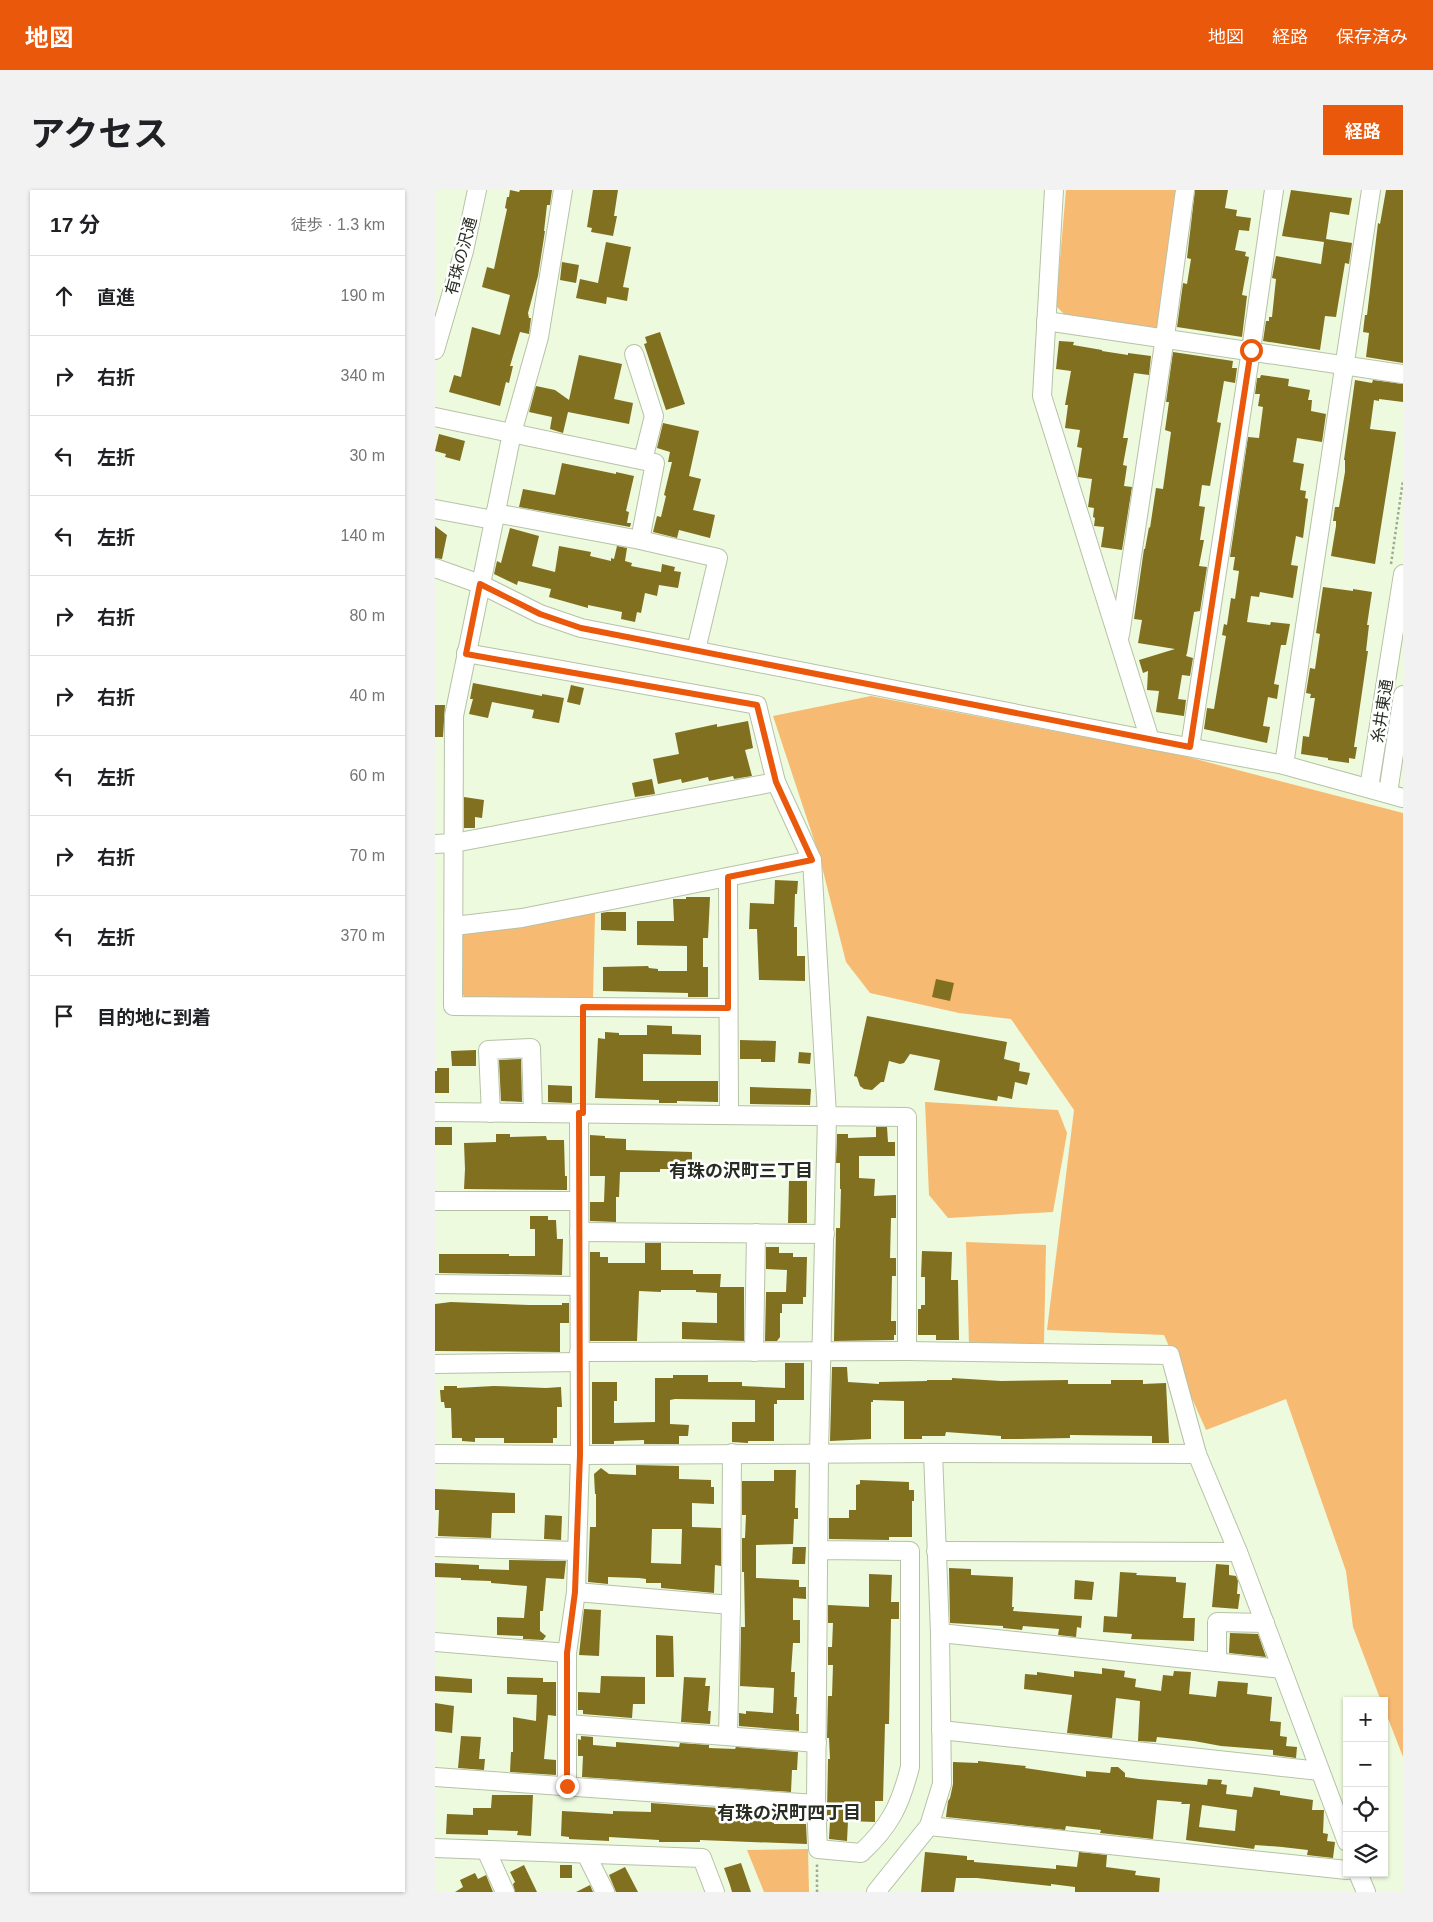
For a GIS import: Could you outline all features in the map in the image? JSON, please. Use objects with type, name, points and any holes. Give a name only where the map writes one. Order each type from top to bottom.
[{"type":"street","name":"有珠の沢通","points":[[435,350],[464,251],[477,190]]},
{"type":"street","points":[[563,190],[539,337],[513,432],[494,516],[454,716],[453,1006],[728,1008]]},
{"type":"street","points":[[1054,190],[1042,396],[1150,740]]},
{"type":"street","points":[[1119,640],[1165,337],[1185,190]]},
{"type":"street","points":[[1190,747],[1274,190]]},
{"type":"street","points":[[1285,765],[1371,190]]},
{"type":"street","points":[[1046,321],[1165,337],[1403,374]]},
{"type":"street","points":[[634,354],[654,416],[643,460]]},
{"type":"street","points":[[435,417],[655,463],[640,540]]},
{"type":"street","points":[[435,508],[640,540],[717,558],[696,650]]},
{"type":"street","points":[[435,568],[480,584],[540,614],[581,628],[1285,765],[1396,795]]},
{"type":"street","name":"糸井東通","points":[[1369,788],[1403,574]]},
{"type":"street","points":[[466,654],[757,705],[776,782],[812,860],[827,1115],[819,1453],[818,1550],[817,1743],[816,1804],[817,1850],[861,1853],[879,1836],[903,1796],[910,1767],[910,1551],[818,1550]]},
{"type":"street","name":"糸井東通","points":[[1396,795],[1403,695]]},
{"type":"street","points":[[435,844],[454,843],[776,782]]},
{"type":"street","points":[[454,926],[522,918],[812,860]]},
{"type":"street","points":[[728,877],[729,1114]]},
{"type":"street","points":[[491,1112],[488,1050],[531,1048],[533,1113]]},
{"type":"street","points":[[435,1112],[907,1117],[907,1351]]},
{"type":"street","points":[[567,1786],[567,1653],[575,1592],[580,1455],[579,1202],[581,1113]]},
{"type":"street","points":[[435,1201],[579,1202]]},
{"type":"street","points":[[579,1232],[825,1234]]},
{"type":"street","points":[[754,1352],[756,1233]]},
{"type":"street","points":[[435,1284],[579,1286]]},
{"type":"street","points":[[435,1364],[579,1357],[754,1352],[907,1351],[1169,1355],[1197,1454],[1238,1552],[1343,1832]]},
{"type":"street","points":[[435,1454],[580,1455],[933,1452],[1197,1454]]},
{"type":"street","points":[[877,1892],[929,1826],[942,1784],[940,1634],[933,1452]]},
{"type":"street","points":[[728,1736],[732,1453]]},
{"type":"street","points":[[435,1547],[576,1551]]},
{"type":"street","points":[[936,1551],[1238,1552]]},
{"type":"street","points":[[575,1592],[731,1605]]},
{"type":"street","points":[[1217,1662],[1217,1622],[1265,1624]]},
{"type":"street","points":[[940,1634],[1282,1669]]},
{"type":"street","points":[[435,1642],[567,1653]]},
{"type":"street","points":[[568,1724],[817,1743]]},
{"type":"street","points":[[941,1730],[1320,1771]]},
{"type":"street","points":[[435,1777],[816,1804]]},
{"type":"street","points":[[929,1826],[1343,1870]]},
{"type":"street","points":[[435,1848],[702,1858],[715,1892]]},
{"type":"street","points":[[486,1850],[505,1892]]},
{"type":"street","points":[[586,1854],[605,1892]]},
{"type":"street","points":[[1360,1877],[1366,1892]]},
{"type":"path","points":[[581,1113],[583,1007]]},
{"type":"path","points":[[817,1850],[817,1892]]},
{"type":"shaded area","points":[[1066,190],[1178,190],[1160,325],[1155,329],[1064,314],[1056,306]]},
{"type":"shaded area","points":[[871,696],[1184,756],[1403,813],[1403,1757],[1388,1718],[1388,1697],[1379,1697],[1353,1627],[1346,1571],[1286,1399],[1206,1430],[1164,1335],[1047,1330],[1074,1110],[1011,1019],[959,1013],[870,993],[846,962],[819,855],[773,716]]},
{"type":"shaded area","points":[[595,913],[593,999],[466,999],[462,993],[458,939],[466,931]]},
{"type":"shaded area","points":[[925,1102],[1058,1110],[1067,1133],[1053,1212],[948,1218],[929,1195]]},
{"type":"shaded area","points":[[966,1242],[1046,1245],[1044,1343],[969,1345]]},
{"type":"shaded area","points":[[808,1849],[809,1892],[764,1892],[747,1850]]},
{"type":"building","points":[[510,190],[519,192],[520,190],[552,190],[550,205],[547,205],[538,276],[528,313],[529,318],[531,318],[529,334],[520,332],[510,366],[513,366],[509,383],[506,382],[500,406],[449,392],[454,375],[461,377],[472,327],[500,335],[510,295],[482,287],[487,267],[494,269],[507,209],[505,208],[507,197],[509,197]]},
{"type":"building","points":[[593,190],[618,190],[614,216],[617,216],[613,236],[591,232],[592,228],[587,227]]},
{"type":"building","points":[[1195,190],[1228,190],[1225,208],[1237,210],[1236,216],[1251,218],[1249,231],[1239,230],[1235,250],[1246,252],[1245,256],[1249,257],[1242,295],[1247,296],[1242,337],[1177,327],[1183,283],[1187,284],[1191,259],[1187,258]]},
{"type":"building","points":[[1291,190],[1352,198],[1349,215],[1330,212],[1326,239],[1352,243],[1349,264],[1345,263],[1336,317],[1325,316],[1320,350],[1263,341],[1266,321],[1269,321],[1269,317],[1272,317],[1276,279],[1272,278],[1276,256],[1321,264],[1324,242],[1282,236]]},
{"type":"building","points":[[1386,190],[1403,190],[1403,363],[1366,357],[1369,333],[1363,332],[1365,315],[1367,315],[1378,223],[1380,224]]},
{"type":"building","points":[[606,242],[631,247],[623,287],[629,288],[627,301],[607,297],[606,304],[576,298],[580,279],[598,283]]},
{"type":"building","points":[[562,262],[579,265],[576,283],[560,280]]},
{"type":"building","points":[[660,332],[685,404],[666,410],[644,344],[647,343],[645,337]]},
{"type":"building","points":[[1059,341],[1074,342],[1073,345],[1102,351],[1151,356],[1149,375],[1134,373],[1123,438],[1128,438],[1123,465],[1127,466],[1124,486],[1132,487],[1122,550],[1101,547],[1104,527],[1094,526],[1094,508],[1088,507],[1092,479],[1078,477],[1082,448],[1077,447],[1080,430],[1065,428],[1068,405],[1065,405],[1071,371],[1056,369]]},
{"type":"building","points":[[1173,352],[1233,361],[1232,368],[1237,368],[1235,383],[1224,381],[1217,422],[1221,423],[1210,486],[1202,485],[1199,506],[1205,507],[1200,540],[1204,540],[1199,566],[1207,567],[1200,611],[1194,612],[1186,656],[1193,658],[1190,676],[1182,675],[1178,699],[1186,700],[1184,716],[1156,712],[1159,691],[1147,690],[1148,671],[1143,673],[1139,660],[1175,649],[1138,643],[1142,620],[1134,619],[1144,549],[1150,528],[1156,488],[1163,489],[1171,432],[1165,430],[1169,402],[1166,402]]},
{"type":"building","points":[[579,355],[622,364],[614,399],[633,403],[629,424],[568,412],[563,433],[550,429],[552,417],[529,412],[536,386],[555,390],[569,400]]},
{"type":"building","points":[[1261,375],[1289,379],[1288,386],[1310,390],[1308,400],[1312,400],[1311,411],[1326,414],[1322,442],[1297,438],[1293,462],[1304,464],[1300,490],[1306,491],[1305,498],[1308,499],[1303,538],[1296,536],[1291,565],[1298,566],[1293,598],[1260,592],[1259,597],[1251,596],[1247,622],[1270,625],[1271,622],[1290,624],[1286,645],[1281,645],[1274,684],[1279,685],[1277,699],[1268,697],[1263,726],[1270,727],[1267,743],[1204,729],[1207,708],[1214,709],[1226,636],[1222,635],[1224,624],[1227,625],[1231,598],[1235,599],[1239,571],[1233,570],[1235,557],[1230,557],[1248,437],[1259,438],[1263,407],[1258,406],[1260,394],[1255,394],[1257,378],[1260,378]]},
{"type":"building","points":[[1355,380],[1372,383],[1373,380],[1403,384],[1403,402],[1374,400],[1370,429],[1396,432],[1375,564],[1331,556],[1336,526],[1336,521],[1333,521],[1335,507],[1339,507],[1345,472],[1344,460]]},
{"type":"building","points":[[663,423],[699,431],[689,476],[701,479],[693,510],[715,515],[710,538],[679,530],[677,538],[653,532],[657,516],[661,517],[672,462],[668,462],[670,452],[657,448]]},
{"type":"building","points":[[439,434],[465,441],[460,461],[445,457],[446,454],[435,451]]},
{"type":"building","points":[[562,463],[634,476],[626,511],[629,512],[627,523],[631,523],[630,527],[519,507],[523,489],[555,495]]},
{"type":"building","points":[[435,526],[447,535],[442,559],[435,558]]},
{"type":"building","points":[[510,528],[539,536],[532,566],[555,572],[559,546],[591,552],[590,556],[611,561],[611,558],[614,559],[617,546],[627,548],[625,561],[632,563],[631,566],[661,572],[662,564],[675,567],[674,571],[681,572],[678,588],[659,585],[657,596],[645,593],[641,613],[637,612],[635,622],[621,619],[622,612],[588,605],[588,608],[549,597],[551,589],[518,581],[517,585],[494,574],[497,561],[501,563]]},
{"type":"building","points":[[1323,587],[1372,592],[1367,625],[1369,625],[1366,651],[1368,651],[1354,747],[1357,747],[1355,759],[1349,758],[1349,763],[1301,754],[1303,736],[1309,737],[1315,698],[1310,698],[1311,694],[1306,693],[1310,668],[1315,669],[1320,634],[1316,633]]},
{"type":"building","points":[[473,683],[542,696],[542,694],[564,698],[559,723],[532,718],[534,710],[492,702],[488,718],[469,714],[473,699],[470,699]]},
{"type":"building","points":[[571,685],[584,688],[580,705],[567,702]]},
{"type":"building","points":[[435,705],[445,705],[443,737],[435,737]]},
{"type":"building","points":[[748,721],[753,748],[745,750],[752,776],[734,779],[733,776],[709,781],[708,777],[682,783],[681,779],[658,784],[653,759],[679,754],[675,733],[717,724],[717,727]]},
{"type":"building","points":[[652,779],[655,794],[635,797],[632,783]]},
{"type":"building","points":[[464,797],[484,800],[482,818],[475,817],[475,828],[464,828]]},
{"type":"building","points":[[775,880],[798,881],[797,894],[795,894],[794,927],[797,927],[797,956],[805,956],[805,981],[759,980],[757,929],[749,929],[750,903],[774,904]]},
{"type":"building","points":[[686,897],[710,897],[708,938],[703,938],[703,967],[708,967],[708,997],[688,997],[688,993],[603,991],[603,967],[648,966],[649,968],[658,969],[658,971],[687,971],[687,946],[637,945],[637,921],[674,921],[673,899],[686,899]]},
{"type":"building","points":[[626,912],[626,931],[601,930],[601,913]]},
{"type":"building","points":[[936,979],[954,983],[950,1001],[932,997]]},
{"type":"building","points":[[867,1016],[1007,1042],[1004,1059],[1020,1063],[1019,1071],[1030,1073],[1027,1085],[1015,1082],[1012,1099],[998,1096],[997,1101],[934,1090],[940,1060],[910,1054],[904,1063],[900,1064],[889,1061],[884,1082],[881,1082],[872,1090],[864,1089],[860,1086],[857,1077],[854,1076]]},
{"type":"building","points":[[647,1025],[672,1026],[672,1034],[701,1035],[701,1055],[643,1054],[643,1081],[718,1081],[718,1102],[677,1101],[677,1103],[659,1103],[659,1100],[595,1098],[598,1038],[605,1039],[605,1032],[619,1033],[619,1035],[647,1035]]},
{"type":"building","points":[[740,1040],[776,1041],[775,1062],[761,1062],[761,1059],[740,1059]]},
{"type":"building","points":[[476,1050],[476,1066],[452,1066],[451,1051]]},
{"type":"building","points":[[799,1052],[811,1053],[810,1064],[798,1063]]},
{"type":"building","points":[[521,1059],[522,1102],[501,1101],[499,1060]]},
{"type":"building","points":[[437,1068],[449,1068],[449,1093],[435,1093],[435,1071],[437,1071]]},
{"type":"building","points":[[548,1085],[572,1086],[572,1103],[548,1102]]},
{"type":"building","points":[[750,1087],[811,1089],[810,1105],[750,1104]]},
{"type":"building","points":[[435,1127],[452,1127],[452,1145],[435,1145]]},
{"type":"building","points":[[876,1127],[887,1127],[888,1142],[895,1142],[895,1156],[859,1156],[859,1178],[875,1179],[874,1196],[896,1195],[896,1218],[891,1218],[890,1258],[896,1258],[896,1276],[892,1276],[891,1321],[896,1321],[896,1335],[894,1335],[894,1340],[834,1341],[836,1228],[840,1228],[841,1189],[840,1163],[836,1163],[837,1134],[848,1134],[848,1138],[876,1137]]},
{"type":"building","points":[[496,1134],[510,1134],[510,1137],[546,1136],[547,1140],[564,1140],[567,1190],[464,1189],[464,1143],[496,1142]]},
{"type":"building","points":[[590,1135],[626,1139],[626,1150],[692,1152],[692,1169],[660,1169],[660,1172],[620,1172],[619,1197],[616,1197],[616,1222],[590,1221],[590,1202],[604,1202],[605,1176],[590,1176]]},
{"type":"building","points":[[789,1181],[807,1181],[807,1223],[788,1223]]},
{"type":"building","points":[[530,1216],[548,1216],[548,1220],[556,1220],[557,1239],[563,1239],[562,1275],[439,1273],[439,1254],[535,1256],[535,1229],[530,1229]]},
{"type":"building","points":[[645,1243],[661,1243],[661,1270],[693,1270],[693,1274],[721,1274],[720,1287],[744,1287],[744,1341],[682,1339],[682,1322],[717,1323],[717,1293],[696,1292],[696,1290],[661,1290],[661,1292],[639,1291],[637,1341],[590,1341],[590,1252],[600,1252],[600,1257],[608,1257],[608,1263],[645,1263]]},
{"type":"building","points":[[766,1247],[779,1247],[779,1253],[793,1253],[793,1257],[807,1257],[806,1297],[803,1297],[803,1304],[782,1304],[780,1337],[777,1341],[765,1341],[766,1292],[786,1292],[787,1270],[766,1269]]},
{"type":"building","points":[[922,1251],[952,1252],[951,1280],[958,1280],[959,1340],[936,1340],[936,1335],[918,1335],[918,1309],[921,1309],[921,1305],[925,1305],[925,1277],[921,1277]]},
{"type":"building","points":[[451,1302],[529,1305],[562,1305],[562,1303],[569,1303],[569,1323],[560,1323],[560,1352],[435,1351],[435,1304]]},
{"type":"building","points":[[785,1363],[804,1363],[804,1400],[777,1400],[777,1404],[774,1404],[774,1441],[732,1442],[732,1422],[755,1422],[755,1400],[675,1399],[670,1400],[670,1424],[689,1425],[688,1436],[679,1436],[679,1444],[644,1444],[644,1440],[614,1441],[614,1444],[592,1444],[592,1382],[617,1382],[617,1401],[614,1401],[614,1423],[655,1422],[655,1378],[673,1378],[673,1375],[708,1375],[708,1382],[742,1382],[742,1386],[785,1388]]},
{"type":"building","points":[[832,1367],[847,1367],[848,1382],[879,1384],[879,1382],[952,1380],[952,1378],[1001,1381],[1068,1380],[1068,1384],[1111,1384],[1111,1380],[1143,1380],[1143,1384],[1166,1383],[1169,1443],[1152,1443],[1152,1436],[1070,1435],[1070,1438],[1001,1439],[1001,1436],[946,1432],[945,1436],[922,1436],[922,1439],[904,1439],[904,1401],[873,1400],[871,1402],[871,1439],[830,1441]]},
{"type":"building","points":[[444,1386],[457,1386],[457,1388],[494,1386],[561,1387],[562,1407],[557,1407],[557,1438],[553,1438],[553,1443],[504,1443],[504,1438],[475,1438],[475,1442],[462,1441],[462,1438],[452,1438],[451,1408],[445,1408],[444,1402],[441,1402],[440,1390],[444,1390]]},
{"type":"building","points":[[636,1465],[679,1466],[679,1479],[711,1480],[711,1487],[714,1487],[714,1504],[692,1503],[692,1527],[721,1528],[721,1566],[715,1565],[714,1593],[661,1588],[661,1583],[646,1583],[646,1579],[639,1578],[608,1577],[608,1584],[588,1582],[590,1527],[596,1527],[594,1474],[601,1468],[609,1474],[636,1475]],"holes":[[[652,1529],[682,1529],[681,1564],[651,1563]]]},
{"type":"building","points":[[774,1470],[796,1470],[795,1508],[798,1508],[798,1519],[794,1519],[793,1544],[756,1545],[756,1578],[799,1580],[799,1587],[806,1587],[806,1599],[793,1598],[793,1620],[800,1620],[800,1643],[793,1643],[791,1672],[795,1672],[794,1697],[797,1697],[796,1714],[799,1714],[799,1731],[739,1726],[739,1713],[746,1714],[746,1711],[773,1713],[774,1688],[740,1686],[741,1627],[745,1627],[742,1538],[745,1538],[746,1515],[742,1515],[742,1481],[774,1481]]},
{"type":"building","points":[[860,1480],[909,1482],[909,1490],[914,1490],[914,1501],[912,1501],[912,1537],[889,1537],[889,1540],[829,1539],[829,1518],[849,1518],[849,1510],[856,1510],[856,1485],[860,1484]]},
{"type":"building","points":[[435,1489],[515,1493],[515,1513],[492,1513],[491,1538],[438,1536],[439,1510],[435,1510]]},
{"type":"building","points":[[545,1515],[562,1516],[561,1540],[544,1539]]},
{"type":"building","points":[[793,1547],[806,1547],[805,1564],[792,1564]]},
{"type":"building","points":[[509,1560],[566,1561],[564,1579],[546,1578],[543,1611],[540,1611],[540,1631],[546,1636],[543,1640],[523,1639],[523,1636],[497,1635],[497,1617],[524,1618],[527,1586],[491,1583],[491,1581],[461,1580],[461,1578],[435,1577],[435,1563],[479,1565],[479,1569],[509,1570]]},
{"type":"building","points":[[1216,1564],[1229,1565],[1229,1575],[1236,1576],[1238,1581],[1237,1594],[1240,1594],[1238,1609],[1212,1607]]},
{"type":"building","points":[[949,1568],[971,1569],[971,1575],[1013,1577],[1013,1611],[1082,1616],[1081,1628],[1077,1627],[1076,1637],[1058,1635],[1059,1629],[1023,1626],[1022,1630],[1003,1628],[1003,1626],[950,1623]]},
{"type":"building","points":[[1120,1572],[1137,1573],[1136,1575],[1176,1577],[1176,1582],[1186,1583],[1183,1618],[1195,1618],[1194,1641],[1131,1639],[1132,1634],[1103,1632],[1104,1616],[1117,1617]]},
{"type":"building","points":[[869,1574],[892,1575],[891,1602],[899,1602],[899,1619],[891,1619],[889,1724],[885,1724],[883,1801],[875,1801],[875,1822],[848,1821],[847,1841],[829,1839],[830,1821],[827,1821],[827,1813],[828,1759],[830,1759],[829,1738],[827,1738],[828,1696],[832,1696],[833,1665],[828,1665],[828,1647],[832,1647],[833,1623],[828,1623],[828,1605],[869,1607]]},
{"type":"building","points":[[1075,1580],[1094,1582],[1092,1600],[1074,1599]]},
{"type":"building","points":[[584,1609],[601,1610],[599,1656],[579,1655]]},
{"type":"building","points":[[1230,1633],[1258,1634],[1266,1657],[1229,1653]]},
{"type":"building","points":[[656,1635],[673,1636],[674,1677],[656,1677]]},
{"type":"building","points":[[1102,1668],[1125,1671],[1124,1677],[1136,1679],[1135,1687],[1161,1691],[1163,1675],[1173,1676],[1174,1671],[1191,1672],[1189,1694],[1216,1697],[1218,1681],[1248,1683],[1247,1694],[1272,1697],[1270,1721],[1281,1722],[1280,1736],[1287,1737],[1286,1746],[1297,1747],[1296,1758],[1273,1755],[1273,1750],[1221,1746],[1157,1737],[1156,1742],[1138,1741],[1140,1701],[1116,1698],[1112,1738],[1067,1733],[1072,1695],[1024,1689],[1025,1674],[1037,1675],[1037,1672],[1074,1677],[1074,1671],[1102,1674]]},
{"type":"building","points":[[435,1676],[472,1679],[472,1693],[435,1691]]},
{"type":"building","points":[[601,1676],[645,1677],[645,1704],[633,1704],[632,1718],[583,1714],[583,1710],[578,1710],[578,1692],[600,1693]]},
{"type":"building","points":[[507,1677],[543,1678],[543,1682],[556,1682],[556,1716],[548,1715],[544,1759],[556,1760],[556,1775],[510,1772],[511,1752],[513,1752],[513,1717],[536,1721],[537,1695],[507,1694]]},
{"type":"building","points":[[684,1677],[706,1678],[705,1686],[710,1686],[708,1711],[711,1711],[710,1724],[681,1722]]},
{"type":"building","points":[[435,1703],[454,1706],[452,1733],[435,1731]]},
{"type":"building","points":[[461,1736],[481,1737],[479,1759],[485,1759],[484,1770],[458,1768]]},
{"type":"building","points":[[581,1736],[593,1737],[593,1745],[616,1747],[616,1742],[679,1747],[680,1743],[709,1745],[709,1748],[735,1749],[736,1747],[798,1752],[797,1770],[792,1770],[791,1792],[582,1777],[583,1756],[578,1756],[578,1739],[581,1740]]},
{"type":"building","points":[[978,1761],[1026,1766],[1025,1768],[1086,1777],[1086,1771],[1110,1773],[1111,1767],[1118,1767],[1125,1773],[1125,1777],[1139,1779],[1207,1785],[1208,1779],[1222,1780],[1221,1784],[1227,1785],[1226,1794],[1252,1797],[1254,1787],[1280,1791],[1280,1795],[1313,1800],[1312,1810],[1324,1810],[1323,1833],[1328,1834],[1327,1841],[1335,1842],[1333,1858],[1307,1855],[1308,1850],[1255,1845],[1254,1849],[1186,1840],[1190,1804],[1181,1804],[1182,1802],[1157,1800],[1153,1839],[1100,1833],[1101,1830],[1066,1826],[1065,1830],[946,1817],[953,1784],[953,1762],[978,1763]],"holes":[[[1202,1805],[1237,1810],[1235,1831],[1199,1827]]]},
{"type":"building","points":[[492,1795],[533,1795],[531,1836],[517,1835],[518,1831],[488,1830],[488,1835],[446,1834],[447,1814],[473,1815],[473,1808],[491,1808]]},
{"type":"building","points":[[651,1803],[733,1809],[732,1820],[774,1822],[774,1824],[806,1824],[807,1844],[700,1840],[700,1842],[659,1842],[659,1840],[609,1837],[609,1841],[569,1839],[569,1837],[561,1836],[562,1811],[613,1814],[613,1811],[651,1812]]},
{"type":"building","points":[[925,1852],[967,1856],[967,1860],[974,1860],[974,1862],[1056,1869],[1056,1865],[1077,1867],[1079,1852],[1107,1855],[1106,1867],[1136,1871],[1135,1875],[1160,1878],[1159,1892],[1075,1892],[1075,1887],[1051,1884],[1051,1886],[977,1878],[956,1878],[954,1892],[921,1892]]},
{"type":"building","points":[[741,1863],[751,1892],[732,1892],[724,1868]]},
{"type":"building","points":[[524,1865],[537,1892],[515,1892],[513,1884],[515,1882],[510,1872]]},
{"type":"building","points":[[560,1865],[572,1865],[572,1878],[560,1878]]},
{"type":"building","points":[[625,1867],[638,1892],[616,1892],[609,1875]]},
{"type":"building","points":[[475,1873],[478,1879],[486,1875],[493,1892],[455,1892],[463,1887],[460,1880]]},
{"type":"building","points":[[590,1885],[593,1892],[576,1892]]},
{"type":"district","name":"有珠の沢町三丁目","points":[[741,1171]]},
{"type":"district","name":"有珠の沢町四丁目","points":[[789,1813]]},
{"type":"route","points":[[567,1786],[567,1653],[575,1592],[580,1455],[579,1113],[583,1113],[583,1007],[728,1008],[728,877],[812,860],[776,782],[757,705],[466,654],[480,584],[540,614],[581,628],[1190,747],[1251,350]]}]
